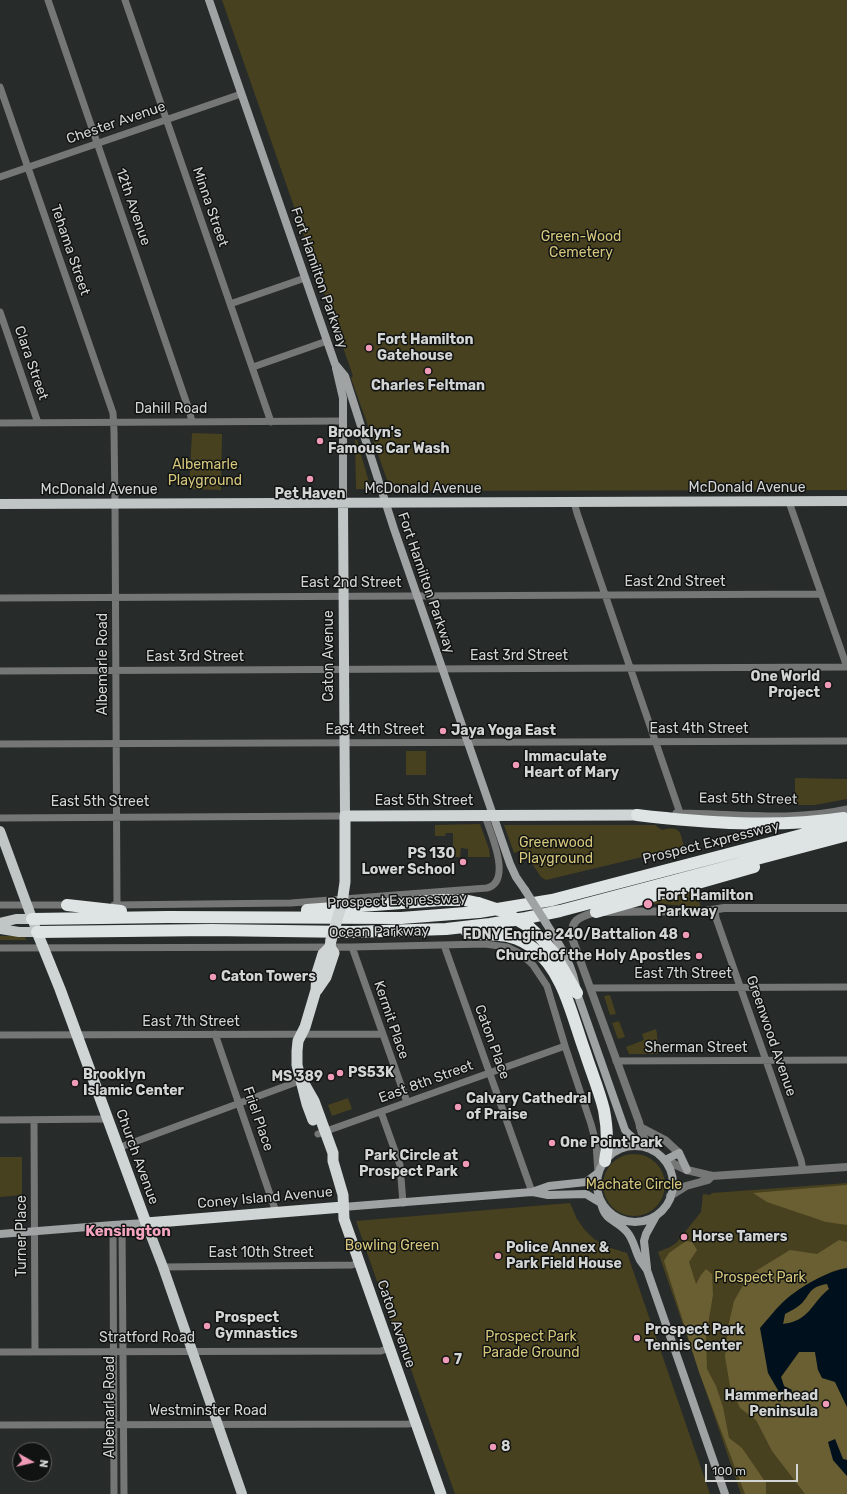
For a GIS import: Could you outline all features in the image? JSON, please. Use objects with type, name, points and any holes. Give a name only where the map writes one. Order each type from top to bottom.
[{"type":"highway","name":"East 5th Street","points":[[345,816],[637,815]]},
{"type":"highway","points":[[637,815],[704,821],[777,823],[816,822],[847,817]]},
{"type":"highway","name":"Caton Avenue","points":[[345,816],[344,882],[342,901],[330,944],[334,953],[326,977],[316,990],[297,1046],[296,1058],[307,1104],[322,1132],[326,1156],[333,1161],[343,1195],[344,1219],[441,1494]]},
{"type":"highway","name":"Prospect Expressway","points":[[32,919],[168,917],[401,918],[479,912],[552,900],[847,823]]},
{"type":"highway","name":"Prospect Expressway","points":[[37,932],[211,930],[351,932],[446,929],[490,924],[560,911],[847,835]]},
{"type":"highway","points":[[596,912],[693,886],[762,865],[808,846]]},
{"type":"highway","points":[[259,918],[281,911],[321,910],[408,902],[453,900],[478,902],[502,911],[528,926],[540,937],[553,952],[577,993]]},
{"type":"highway","points":[[67,905],[116,911],[155,912],[168,917]]},
{"type":"highway","points":[[446,929],[470,933],[511,936],[533,948],[548,963],[556,974],[563,990],[604,1111],[606,1138],[605,1161]]},
{"type":"highway","name":"Church Avenue","points":[[37,932],[146,1223]]},
{"type":"highway","name":"Coney Island Avenue","points":[[146,1223],[343,1207]]},
{"type":"main road","name":"Fort Hamilton Parkway","points":[[209,0],[335,364],[345,376],[385,503],[468,743],[489,816],[510,864],[524,890],[566,957],[576,983],[577,993],[625,1130],[636,1141],[648,1146],[656,1152]]},
{"type":"main road","name":"Caton Avenue","points":[[335,364],[342,392],[343,420],[345,816]]},
{"type":"main road","name":"McDonald Avenue","points":[[0,504],[343,504],[847,501]]},
{"type":"main road","name":"Church Avenue","points":[[0,831],[37,932]]},
{"type":"main road","points":[[0,923],[20,919],[32,919]]},
{"type":"main road","points":[[0,929],[19,932],[37,932]]},
{"type":"main road","points":[[647,1270],[640,1260],[630,1236],[622,1226],[607,1217],[603,1212],[597,1186],[598,1173],[605,1161],[616,1151],[628,1147],[640,1147],[656,1152],[665,1160],[672,1179],[672,1190],[670,1196],[664,1207],[656,1216],[646,1234],[644,1241],[647,1270],[725,1494]]},
{"type":"main road","points":[[665,1160],[679,1153],[687,1170]]},
{"type":"main road","name":"Coney Island Avenue","points":[[343,1207],[532,1192],[549,1186],[586,1182],[598,1173]]},
{"type":"main road","name":"Coney Island Avenue","points":[[532,1192],[548,1196],[586,1194],[601,1203]]},
{"type":"main road","points":[[601,1203],[605,1209],[619,1218],[626,1220],[640,1221],[656,1216]]},
{"type":"main road","name":"Church Avenue","points":[[146,1223],[163,1267],[242,1494]]},
{"type":"main road","name":"Coney Island Avenue","points":[[0,1234],[146,1223]]},
{"type":"street","name":"12th Avenue","points":[[48,0],[192,422]]},
{"type":"street","name":"Minna Street","points":[[125,0],[271,422]]},
{"type":"street","name":"Tehama Street","points":[[0,87],[110,406],[114,422]]},
{"type":"street","name":"Chester Avenue","points":[[0,177],[241,94]]},
{"type":"street","points":[[230,304],[305,278]]},
{"type":"street","name":"Clara Street","points":[[0,312],[38,423]]},
{"type":"street","points":[[253,367],[327,341]]},
{"type":"street","name":"Dahill Road","points":[[0,423],[271,422],[343,420]]},
{"type":"street","name":"Albemarle Road","points":[[114,422],[116,597],[116,905]]},
{"type":"street","points":[[574,502],[680,813]]},
{"type":"street","points":[[789,502],[847,667]]},
{"type":"street","name":"East 2nd Street","points":[[0,598],[821,594]]},
{"type":"street","name":"East 3rd Street","points":[[0,671],[847,667]]},
{"type":"street","name":"East 4th Street","points":[[0,744],[847,741]]},
{"type":"street","name":"East 5th Street","points":[[637,815],[680,813],[784,816],[820,814],[847,809]]},
{"type":"street","name":"East 5th Street","points":[[0,818],[345,816]]},
{"type":"street","points":[[0,905],[291,904],[342,901],[491,887],[496,882],[498,877],[499,863],[489,816]]},
{"type":"street","points":[[648,1146],[642,1134],[572,938],[571,929],[574,922],[578,918],[596,912],[715,910],[724,908],[847,908]]},
{"type":"street","name":"Greenwood Avenue","points":[[715,910],[716,918],[799,1153],[803,1170]]},
{"type":"street","name":"Ocean Parkway","points":[[0,948],[330,944],[352,947],[444,945],[493,945],[507,947],[521,954],[538,971],[547,986],[591,1124],[596,1143],[598,1173]]},
{"type":"street","name":"Caton Place","points":[[444,945],[532,1192]]},
{"type":"street","name":"Kermit Place","points":[[352,947],[407,1102]]},
{"type":"street","name":"East 7th Street","points":[[591,988],[847,986]]},
{"type":"street","name":"Friel Place","points":[[215,1034],[276,1212]]},
{"type":"street","name":"East 7th Street","points":[[0,1035],[382,1034]]},
{"type":"street","name":"East 8th Street","points":[[322,1132],[565,1046]]},
{"type":"street","name":"Sherman Street","points":[[616,1061],[847,1060]]},
{"type":"street","points":[[118,1148],[302,1080]]},
{"type":"street","points":[[381,1112],[400,1165],[403,1203]]},
{"type":"street","points":[[0,1120],[107,1119]]},
{"type":"street","name":"Turner Place","points":[[34,1120],[35,1352]]},
{"type":"street","points":[[640,1127],[665,1140],[679,1153]]},
{"type":"street","points":[[665,1160],[687,1170],[712,1176],[847,1167]]},
{"type":"street","points":[[670,1196],[686,1186],[708,1180],[712,1176]]},
{"type":"street","name":"Albemarle Road","points":[[122,1224],[124,1494]]},
{"type":"street","name":"Albemarle Road","points":[[113,1225],[114,1494]]},
{"type":"street","points":[[113,1242],[123,1242]]},
{"type":"street","name":"East 10th Street","points":[[163,1267],[352,1265],[359,1263]]},
{"type":"street","name":"Stratford Road","points":[[0,1352],[381,1350],[389,1348]]},
{"type":"street","name":"Westminster Road","points":[[0,1425],[408,1424],[416,1422]]},
{"type":"green space","name":"Green-Wood Cemetery","points":[[222,0],[847,0],[847,490],[391,491],[351,378],[353,376]]},
{"type":"green space","name":"Albemarle Playground","points":[[192,433],[222,434],[221,490],[189,489]]},
{"type":"green space","points":[[355,440],[357,440],[371,489],[356,489]]},
{"type":"green space","points":[[406,751],[426,751],[426,775],[406,775]]},
{"type":"green space","points":[[795,778],[847,779],[847,799],[815,805],[795,805]]},
{"type":"green space","points":[[480,824],[489,849],[490,857],[468,857],[468,849],[461,848],[460,857],[453,857],[453,833],[446,833],[445,836],[435,836],[435,825]]},
{"type":"green space","name":"Greenwood Playground","points":[[504,825],[655,825],[662,830],[676,829],[680,833],[684,847],[546,880],[541,877],[523,850],[514,853]]},
{"type":"green space","points":[[695,890],[701,907],[647,903]]},
{"type":"green space","points":[[0,936],[25,936],[26,940],[0,940]]},
{"type":"green space","points":[[610,995],[616,1014],[610,1015],[604,996]]},
{"type":"green space","points":[[619,1021],[625,1037],[618,1039],[612,1023]]},
{"type":"green space","points":[[656,1029],[658,1054],[629,1054],[626,1047],[644,1040],[642,1034]]},
{"type":"green space","points":[[348,1098],[352,1109],[332,1116],[328,1105]]},
{"type":"green space","name":"Machate Circle","points":[[634,1154],[651,1159],[656,1163],[660,1168],[665,1185],[660,1202],[656,1207],[651,1211],[634,1216],[617,1211],[612,1207],[608,1202],[603,1185],[608,1168],[612,1163],[617,1159]]},
{"type":"green space","points":[[0,1157],[22,1157],[22,1195],[0,1197]]},
{"type":"green space","name":"Prospect Park","points":[[847,1183],[847,1494],[741,1494],[658,1252],[676,1243],[701,1212],[703,1194],[710,1195],[712,1193]]},
{"type":"green space","points":[[847,1185],[847,1225],[826,1222],[767,1202],[753,1193]]},
{"type":"green space","name":"Prospect Park Parade Ground","points":[[570,1203],[577,1219],[594,1239],[607,1247],[627,1253],[710,1494],[455,1494],[397,1330],[394,1330],[356,1221]]},
{"type":"green space","points":[[839,1240],[847,1242],[847,1268],[833,1271],[806,1285],[782,1303],[767,1361],[768,1373],[784,1386],[781,1377],[799,1352],[815,1352],[818,1370],[835,1382],[847,1407],[847,1460],[843,1459],[835,1439],[833,1460],[847,1476],[847,1494],[805,1494],[772,1451],[756,1420],[740,1408],[730,1386],[725,1357],[728,1327],[734,1301],[749,1275],[790,1250],[817,1254]]},
{"type":"green space","points":[[686,1241],[692,1242],[697,1250],[689,1262],[696,1284],[706,1269],[712,1274],[713,1295],[706,1336],[707,1369],[716,1386],[723,1407],[729,1438],[742,1448],[766,1483],[766,1494],[745,1494],[699,1372],[664,1261],[669,1253]]},
{"type":"green space","points":[[827,1283],[829,1289],[802,1319],[783,1324],[785,1314],[802,1303],[809,1292],[818,1286]]},
{"type":"water","points":[[847,1268],[847,1407],[835,1382],[822,1378],[818,1370],[815,1352],[799,1352],[781,1377],[784,1386],[792,1390],[790,1395],[779,1392],[768,1373],[760,1328],[781,1304],[795,1292],[821,1277]],"holes":[[[827,1284],[829,1289],[805,1315],[792,1322],[783,1324],[785,1314],[800,1304],[814,1288]]]},
{"type":"water","points":[[835,1439],[843,1459],[847,1460],[847,1476],[833,1460],[828,1442]]},
{"type":"place","name":"Fort Hamilton Gatehouse","points":[[369,348]]},
{"type":"place","name":"Charles Feltman","points":[[428,371]]},
{"type":"place","name":"Brooklyn's Famous Car Wash","points":[[320,441]]},
{"type":"place","name":"Pet Haven","points":[[310,479]]},
{"type":"place","name":"One World Project","points":[[828,685]]},
{"type":"place","name":"Jaya Yoga East","points":[[443,731]]},
{"type":"place","name":"Immaculate Heart of Mary","points":[[516,765]]},
{"type":"place","name":"PS 130 Lower School","points":[[463,862]]},
{"type":"place","name":"Fort Hamilton Parkway","points":[[648,904]]},
{"type":"place","name":"FDNY Engine 240/Battalion 48","points":[[686,935]]},
{"type":"place","name":"Church of the Holy Apostles","points":[[699,956]]},
{"type":"place","name":"Caton Towers","points":[[213,977]]},
{"type":"place","name":"PS53K","points":[[340,1073]]},
{"type":"place","name":"MS 389","points":[[331,1077]]},
{"type":"place","name":"Brooklyn Islamic Center","points":[[75,1083]]},
{"type":"place","name":"Calvary Cathedral of Praise","points":[[458,1107]]},
{"type":"place","name":"One Point Park","points":[[552,1143]]},
{"type":"place","name":"Park Circle at Prospect Park","points":[[466,1164]]},
{"type":"place","name":"Horse Tamers","points":[[684,1237]]},
{"type":"place","name":"Police Annex & Park Field House","points":[[498,1256]]},
{"type":"place","name":"Prospect Gymnastics","points":[[207,1326]]},
{"type":"place","name":"Prospect Park Tennis Center","points":[[637,1338]]},
{"type":"place","name":"7","points":[[446,1360]]},
{"type":"place","name":"Hammerhead Peninsula","points":[[826,1404]]},
{"type":"place","name":"8","points":[[493,1447]]},
{"type":"district","name":"Kensington","points":[[128,1232]]},
{"type":"park label","name":"Bowling Green","points":[[392,1246]]}]
